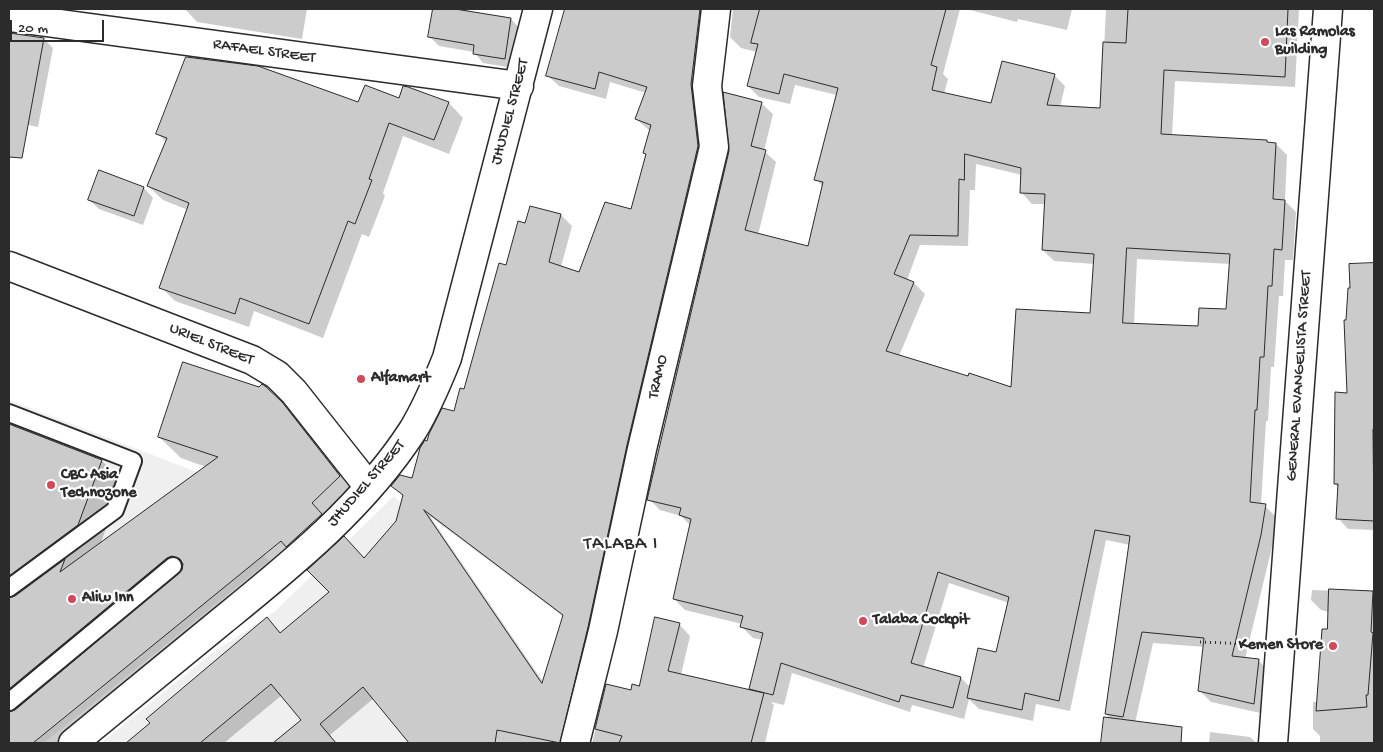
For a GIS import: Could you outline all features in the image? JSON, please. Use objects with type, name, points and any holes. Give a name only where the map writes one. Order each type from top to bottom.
[{"type":"street","name":"JHUDIEL STREET","points":[[73,743],[323,535],[369,487],[413,429],[433,394],[447,358],[538,9]]},
{"type":"street","name":"TRAMO","points":[[574,743],[603,631],[642,449],[714,147],[707,86],[716,9]]},
{"type":"street","name":"GENERAL EVANGELISTA STREET","points":[[1273,743],[1328,9]]},
{"type":"street","name":"RAFAEL STREET","points":[[9,17],[519,86]]},
{"type":"street","name":"URIEL STREET","points":[[9,266],[252,360],[277,375],[294,392],[369,487]]},
{"type":"lane","points":[[9,413],[133,460],[116,510],[9,588]]},
{"type":"lane","points":[[9,702],[173,566]]},
{"type":"path","points":[[1200,642],[1280,646]]},
{"type":"shaded area","points":[[9,400],[197,472],[269,561],[44,743],[9,743]]},
{"type":"shaded area","points":[[394,496],[474,583],[514,643],[495,743],[101,743],[211,654],[274,612]]},
{"type":"building","points":[[433,9],[455,9],[511,18],[505,59],[473,54],[474,45],[428,37]]},
{"type":"building","points":[[565,9],[700,9],[691,84],[698,146],[627,445],[588,627],[560,743],[497,730],[495,743],[409,743],[363,687],[320,724],[336,743],[273,743],[301,720],[271,684],[200,743],[126,743],[150,723],[146,719],[267,617],[280,633],[329,592],[307,570],[344,536],[364,558],[396,521],[403,495],[391,486],[400,475],[412,478],[420,448],[425,440],[427,441],[442,408],[454,411],[460,388],[464,389],[499,263],[506,265],[518,221],[525,223],[530,206],[561,214],[549,262],[579,272],[605,202],[631,209],[646,154],[643,153],[651,125],[635,119],[647,87],[599,72],[595,89],[546,76]],"holes":[[[424,510],[563,615],[542,683]]]},
{"type":"building","points":[[760,9],[946,9],[931,65],[937,67],[932,90],[991,103],[1002,61],[1055,74],[1047,105],[1100,108],[1103,42],[1126,43],[1128,9],[1288,9],[1285,77],[1164,70],[1161,134],[1267,140],[1267,142],[1276,143],[1273,199],[1285,200],[1282,250],[1274,249],[1272,286],[1268,286],[1264,357],[1260,357],[1257,410],[1255,410],[1250,502],[1266,504],[1261,535],[1232,656],[1259,659],[1254,704],[1198,691],[1204,638],[1142,632],[1123,717],[1105,714],[1130,536],[1095,530],[1059,701],[1025,693],[1022,710],[967,698],[978,648],[996,652],[1009,597],[938,572],[911,663],[961,677],[953,708],[901,695],[899,702],[781,663],[773,695],[749,689],[763,633],[740,627],[743,616],[673,599],[691,519],[679,515],[681,508],[647,500],[729,151],[723,92],[762,102],[751,146],[766,150],[745,230],[808,246],[823,182],[814,180],[838,88],[784,74],[779,94],[747,86],[758,44],[751,43]],"holes":[[[965,154],[1021,168],[1020,193],[1045,194],[1042,250],[1094,254],[1090,313],[1016,309],[1011,387],[969,373],[968,376],[886,351],[914,282],[894,274],[910,235],[958,236],[959,179],[964,180]],[[1127,248],[1230,254],[1226,309],[1199,308],[1198,326],[1123,323]]]},
{"type":"building","points":[[9,33],[44,38],[22,158],[9,157]]},
{"type":"building","points":[[186,57],[258,66],[358,102],[365,85],[399,98],[403,86],[408,87],[449,102],[434,140],[389,123],[369,179],[372,180],[355,224],[348,221],[309,324],[240,298],[235,314],[159,288],[189,203],[147,186],[167,138],[156,134]]},
{"type":"building","points":[[99,170],[144,187],[134,216],[88,200]]},
{"type":"building","points":[[1374,263],[1374,521],[1336,519],[1338,484],[1334,484],[1335,392],[1347,393],[1344,320],[1346,320],[1348,288],[1350,288],[1349,264]]},
{"type":"building","points":[[183,362],[259,387],[262,384],[265,386],[282,402],[340,476],[312,503],[322,514],[286,547],[281,541],[33,743],[9,743],[9,712],[15,710],[182,570],[183,564],[180,559],[172,556],[167,558],[9,689],[9,598],[15,596],[65,559],[60,572],[218,457],[158,437]]},
{"type":"building","name":"CBC Asia Technozone","points":[[9,424],[102,460],[78,525],[9,576]]},
{"type":"building","points":[[1329,589],[1373,591],[1371,632],[1373,633],[1368,695],[1366,695],[1367,707],[1316,711],[1322,629],[1327,629]]},
{"type":"building","points":[[655,617],[680,623],[668,671],[764,693],[751,743],[619,743],[622,736],[595,729],[606,684],[631,690],[632,684],[639,686]]},
{"type":"building","points":[[1104,717],[1182,727],[1181,743],[1101,743]]},
{"type":"place","name":"Las Ramolas Building","points":[[1265,42]]},
{"type":"place","name":"Alfamart","points":[[361,379]]},
{"type":"place","name":"CBC Asia Technozone","points":[[51,485]]},
{"type":"place","name":"Aliw Inn","points":[[72,599]]},
{"type":"place","name":"Talaba Cockpit","points":[[863,621]]},
{"type":"place","name":"Kemen Store","points":[[1333,646]]},
{"type":"district","name":"TALABA I","points":[[621,545]]}]
